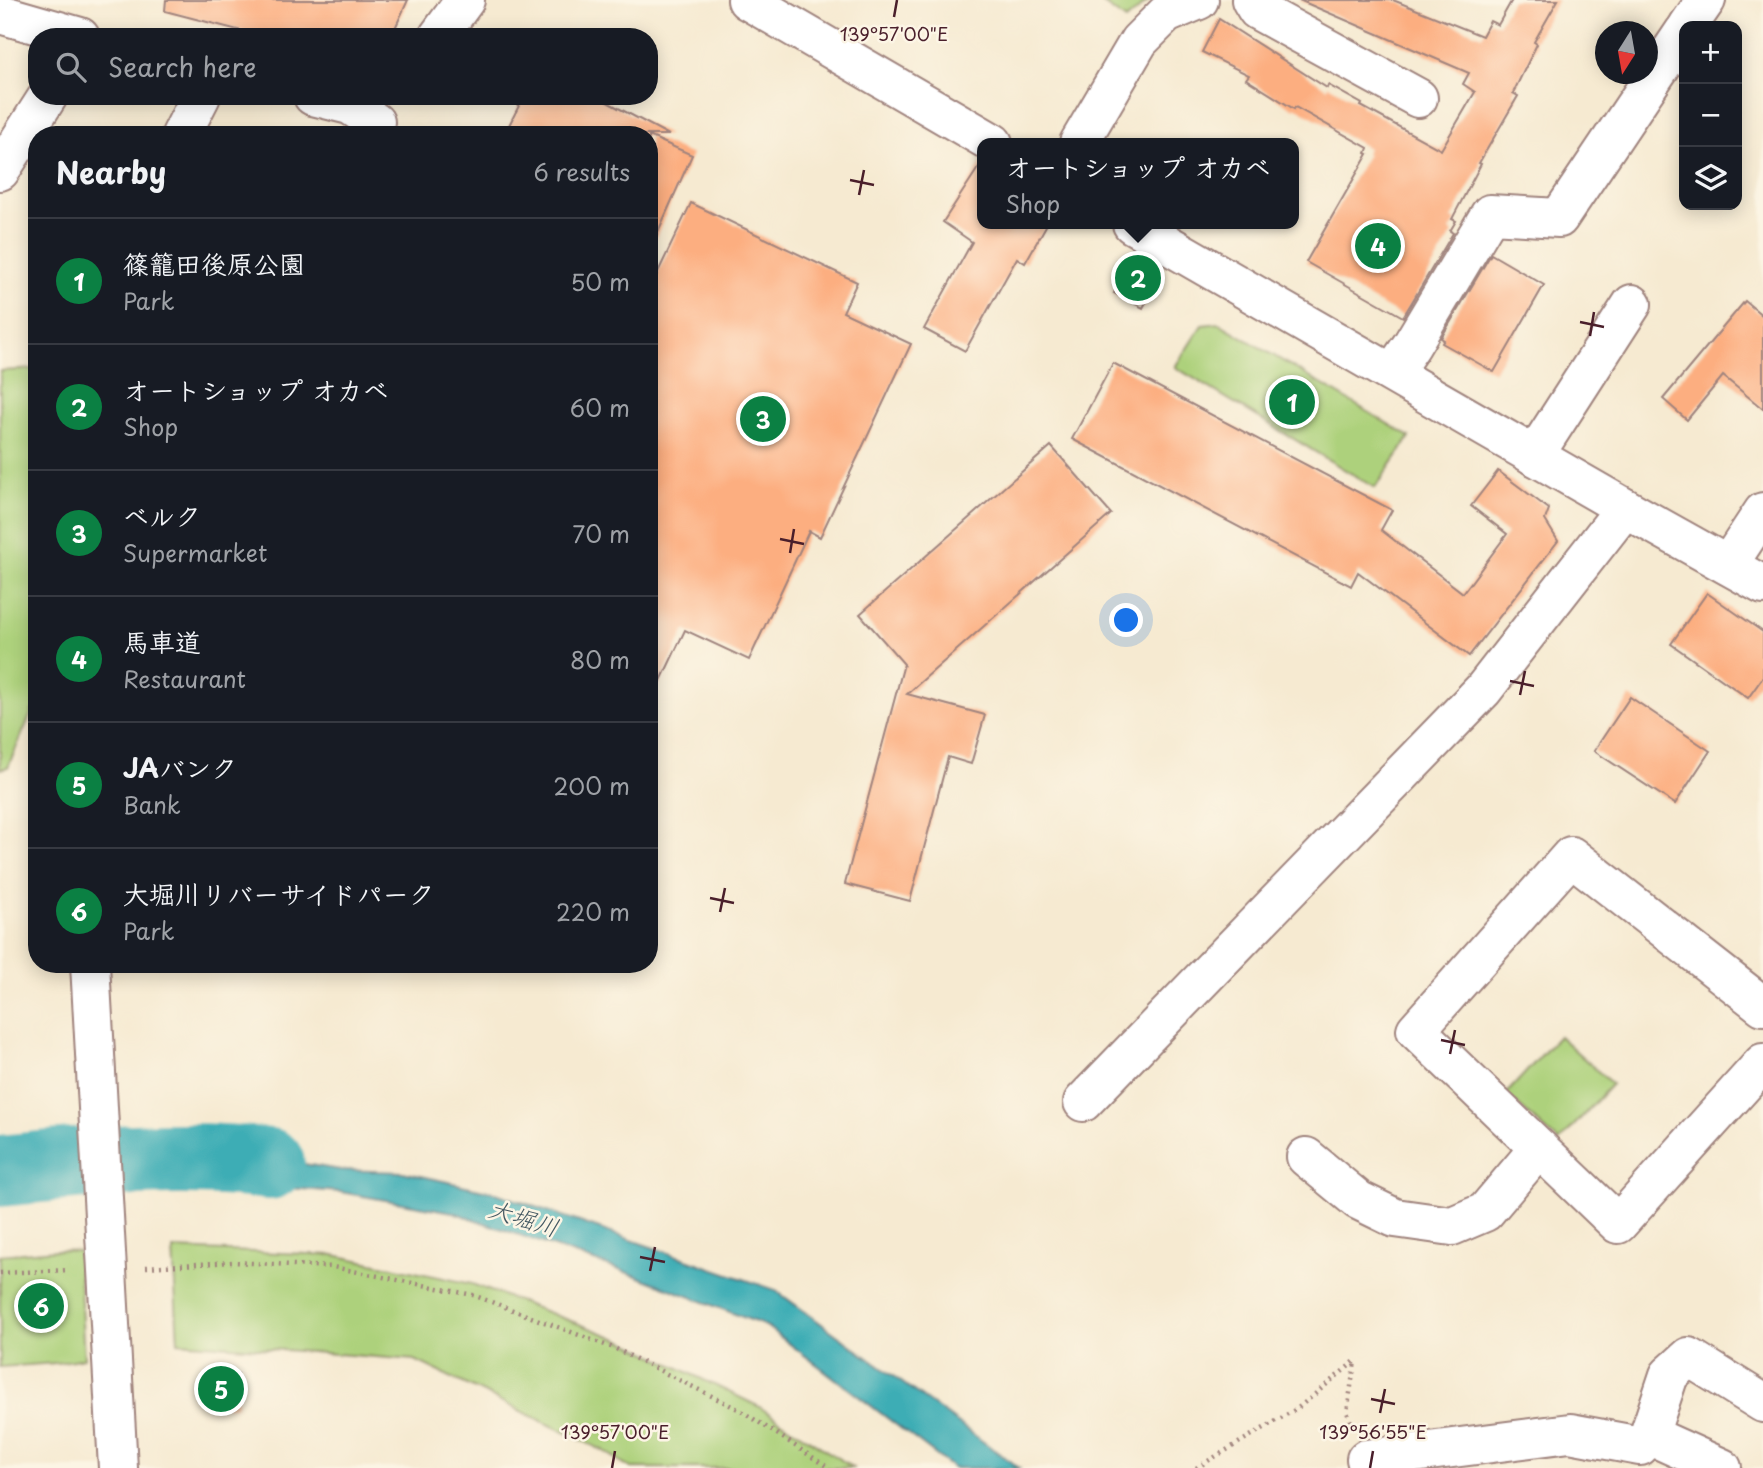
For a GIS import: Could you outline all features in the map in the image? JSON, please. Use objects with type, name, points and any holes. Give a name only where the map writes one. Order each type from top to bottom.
[{"type":"street","points":[[445,28],[466,0]]},
{"type":"street","points":[[747,0],[984,138]]},
{"type":"street","points":[[1082,138],[1139,41],[1166,14],[1199,0]]},
{"type":"street","points":[[1251,0],[1256,10],[1418,98]]},
{"type":"street","points":[[1691,21],[1706,0]]},
{"type":"street","points":[[0,14],[48,28]]},
{"type":"street","points":[[1393,372],[1490,214],[1559,218],[1679,39]]},
{"type":"street","points":[[29,126],[42,105]]},
{"type":"street","points":[[186,126],[196,105]]},
{"type":"street","points":[[350,105],[379,118]]},
{"type":"street","points":[[0,171],[28,127]]},
{"type":"street","points":[[1141,229],[1763,585]]},
{"type":"street","points":[[1535,456],[1632,304]]},
{"type":"street","points":[[1083,1102],[1483,690],[1625,508]]},
{"type":"street","points":[[1728,565],[1763,512]]},
{"type":"street","points":[[1763,1006],[1571,856],[1416,1030],[1618,1224],[1763,1063]]},
{"type":"street","points":[[90,973],[118,1468]]},
{"type":"street","points":[[1306,1157],[1358,1200],[1395,1218],[1452,1226],[1485,1212],[1539,1148]]},
{"type":"street","points":[[1367,1463],[1570,1433],[1640,1446],[1649,1435],[1668,1375],[1689,1357],[1763,1403]]},
{"type":"street","points":[[1649,1435],[1722,1468]]},
{"type":"path","points":[[138,1267],[232,1262],[333,1267],[472,1295],[616,1349],[740,1410],[829,1468]]},
{"type":"path","points":[[0,1273],[74,1270]]},
{"type":"path","points":[[1196,1468],[1298,1408],[1355,1362],[1347,1412],[1367,1463]]},
{"type":"green space","points":[[1098,0],[1149,0],[1126,20]]},
{"type":"green space","points":[[1219,323],[1410,437],[1375,488],[1175,367],[1202,325]]},
{"type":"green space","points":[[28,369],[28,721],[8,767],[0,769],[0,371]]},
{"type":"green space","points":[[1559,1036],[1612,1084],[1559,1142],[1506,1094]]},
{"type":"green space","points":[[173,1249],[334,1255],[472,1284],[619,1339],[758,1406],[853,1468],[631,1468],[602,1450],[415,1360],[178,1342]]},
{"type":"green space","points":[[56,1250],[78,1251],[84,1358],[0,1367],[0,1255]]},
{"type":"water","points":[[82,1139],[84,1184],[0,1190],[0,1146]]},
{"type":"water","points":[[168,1142],[341,1170],[403,1172],[493,1192],[775,1290],[1019,1468],[953,1468],[766,1326],[634,1275],[453,1212],[340,1192],[169,1179]]},
{"type":"pier","points":[[83,1135],[85,1188],[71,1189],[67,1137]]},
{"type":"building","points":[[166,0],[408,0],[395,28],[230,28],[165,11]]},
{"type":"building","points":[[1299,0],[1393,0],[1482,36],[1490,21],[1498,25],[1512,0],[1558,0],[1534,42],[1537,44],[1513,93],[1518,96],[1479,163],[1481,164],[1452,219],[1456,221],[1450,231],[1453,233],[1403,317],[1306,262],[1368,154],[1368,148],[1295,107],[1294,109],[1246,79],[1249,75],[1202,52],[1219,19],[1327,88],[1328,85],[1441,150],[1475,92],[1463,84],[1469,73]]},
{"type":"building","points":[[519,105],[613,105],[652,126],[509,126]]},
{"type":"building","points":[[658,129],[669,135],[658,135]]},
{"type":"building","points":[[658,140],[692,155],[658,232]]},
{"type":"building","points":[[977,170],[977,229],[1044,229],[1025,263],[1017,258],[965,351],[924,329],[972,242],[943,222]]},
{"type":"building","points":[[691,203],[857,282],[843,312],[911,344],[820,537],[809,531],[749,660],[685,630],[658,687],[658,272]]},
{"type":"building","points":[[1491,254],[1544,285],[1494,372],[1442,343],[1444,340],[1441,338]]},
{"type":"building","points":[[1130,264],[1158,280],[1143,308],[1114,293]]},
{"type":"building","points":[[1745,301],[1763,316],[1763,409],[1723,376],[1687,420],[1663,399]]},
{"type":"building","points":[[1113,363],[1392,510],[1381,530],[1463,593],[1507,534],[1471,506],[1498,471],[1549,509],[1545,520],[1558,541],[1469,656],[1358,572],[1351,586],[1072,439]]},
{"type":"building","points":[[1051,446],[1111,514],[907,694],[985,715],[971,764],[948,757],[910,901],[845,884],[904,664],[860,614]]},
{"type":"building","points":[[1707,593],[1763,632],[1763,677],[1748,698],[1671,644]]},
{"type":"building","points":[[1630,697],[1710,751],[1675,804],[1594,751]]},
{"type":"building","points":[[205,1372],[238,1374],[237,1406],[203,1405]]},
{"type":"waterway","name":"大堀川","points":[[0,1171],[168,1159],[269,1164]]},
{"type":"place","name":"馬車道","points":[[1378,246]]},
{"type":"place","name":"オートショップ オカベ","points":[[1138,278]]},
{"type":"place","name":"篠籠田後原公園","points":[[1292,402]]},
{"type":"place","name":"ベルク","points":[[763,419]]},
{"type":"place","name":"大堀川リバーサイドパーク","points":[[41,1306]]},
{"type":"place","name":"JAバンク","points":[[221,1389]]}]
